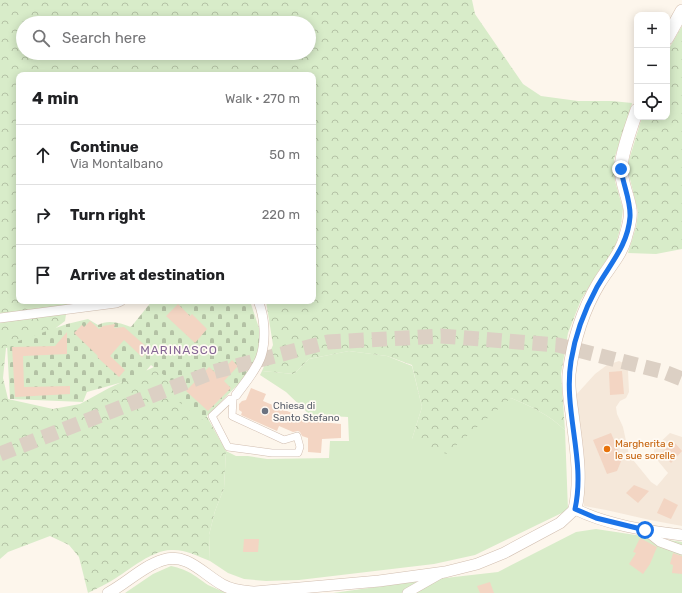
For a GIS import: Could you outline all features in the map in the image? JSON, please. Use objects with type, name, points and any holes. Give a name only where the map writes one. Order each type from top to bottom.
[{"type":"main road","points":[[670,33],[682,11]]},
{"type":"main road","points":[[575,509],[578,497],[578,476],[569,394],[571,360],[583,314],[600,281],[618,255],[624,241],[630,218],[630,210],[623,181],[621,163],[634,120]]},
{"type":"street","points":[[0,318],[108,304]]},
{"type":"street","points":[[233,397],[232,416],[284,440],[297,436],[300,447],[298,453],[272,453],[228,448],[212,416],[233,397],[261,357],[264,338],[259,304]]},
{"type":"street","points":[[108,593],[151,566],[168,559],[185,560],[223,585],[236,590],[255,592],[379,581],[445,572],[477,564],[504,553],[560,524],[575,509],[596,518],[645,530],[682,535]]},
{"type":"street","points":[[645,530],[660,542],[682,550]]},
{"type":"street","points":[[408,593],[445,572]]},
{"type":"shaded area","points":[[619,361],[626,364],[628,371],[629,392],[626,398],[620,401],[616,407],[617,414],[623,427],[629,455],[651,482],[657,486],[668,473],[654,456],[654,448],[670,433],[682,437],[682,526],[584,506],[580,421],[576,395],[595,374],[607,365]]},
{"type":"green space","points":[[0,0],[472,0],[475,14],[523,84],[541,96],[578,101],[612,101],[632,103],[614,159],[615,181],[623,209],[621,225],[615,248],[581,300],[568,333],[561,374],[565,430],[540,411],[511,398],[446,454],[412,439],[422,407],[412,365],[387,356],[349,351],[309,359],[294,374],[262,371],[273,345],[266,304],[316,304],[316,72],[16,72],[16,304],[68,304],[65,321],[48,334],[6,348],[3,378],[8,399],[53,409],[80,404],[109,388],[154,367],[171,374],[206,415],[226,451],[224,488],[215,511],[209,535],[210,561],[191,553],[176,550],[156,553],[113,580],[88,593],[79,557],[69,545],[50,536],[8,552],[0,559]]},
{"type":"green space","points":[[682,26],[682,249],[656,254],[628,253],[636,227],[638,212],[628,171],[629,160],[641,120],[670,120],[670,47]]},
{"type":"green space","points":[[150,304],[251,304],[260,331],[263,359],[202,420],[174,398],[179,387],[151,365],[141,377],[87,392],[83,402],[10,399],[7,345],[67,324],[88,319],[98,325],[110,322],[131,327]]},
{"type":"green space","points":[[349,351],[387,356],[412,366],[422,407],[412,439],[511,398],[546,415],[565,430],[568,510],[475,555],[434,564],[299,580],[266,581],[244,579],[228,573],[210,561],[209,535],[215,511],[224,488],[226,451],[236,456],[267,459],[329,458],[330,441],[349,441],[348,417],[310,415],[286,392],[260,375],[262,371],[294,374],[309,359]]},
{"type":"green space","points":[[596,529],[682,542],[682,593],[333,593],[498,572],[576,532]]},
{"type":"green space","points":[[171,566],[187,571],[208,585],[226,593],[125,593],[153,574]]},
{"type":"building","points":[[178,304],[190,316],[192,314],[207,329],[195,343],[166,316]]},
{"type":"building","points":[[90,321],[99,329],[103,326],[115,324],[114,328],[124,327],[149,349],[142,357],[124,340],[110,356],[125,370],[119,377],[74,333],[82,325],[84,327]]},
{"type":"building","points":[[67,332],[67,354],[23,356],[24,387],[70,386],[70,394],[15,397],[12,347],[55,346]]},
{"type":"building","points":[[232,360],[238,366],[224,381],[231,388],[208,411],[186,391],[209,367],[218,375]]},
{"type":"building","points":[[622,371],[624,394],[610,395],[609,372]]},
{"type":"building","points":[[251,388],[266,394],[263,401],[311,421],[341,424],[341,438],[322,439],[321,453],[308,452],[308,438],[302,436],[300,432],[293,432],[279,426],[277,431],[241,415],[242,412],[239,410],[239,404],[246,400]]},
{"type":"building","name":"Margherita e le sue sorelle","points":[[611,433],[622,459],[617,471],[607,474],[593,440]]},
{"type":"building","points":[[674,442],[682,451],[671,463],[661,453]]},
{"type":"building","points":[[634,485],[649,491],[638,503],[626,493]]},
{"type":"building","points":[[664,498],[678,505],[671,519],[657,513]]},
{"type":"building","points":[[640,538],[657,547],[650,564],[643,574],[629,564],[636,553],[633,552]]},
{"type":"building","points":[[244,539],[259,539],[258,552],[243,552]]},
{"type":"building","points":[[673,553],[682,556],[682,574],[672,573],[673,565],[670,564]]},
{"type":"building","points":[[490,582],[494,593],[480,593],[477,586]]},
{"type":"tunnel","points":[[0,454],[213,372],[328,342],[441,336],[558,345],[664,372],[682,379]]},
{"type":"place","name":"Chiesa di Santo Stefano","points":[[265,411]]},
{"type":"place","name":"Margherita e le sue sorelle","points":[[607,449]]},
{"type":"district","name":"MARINASCO","points":[[179,350]]},
{"type":"route","points":[[621,169],[630,210],[630,218],[624,241],[618,255],[600,281],[583,314],[571,360],[569,394],[578,476],[578,497],[575,509],[588,516],[645,530]]}]
